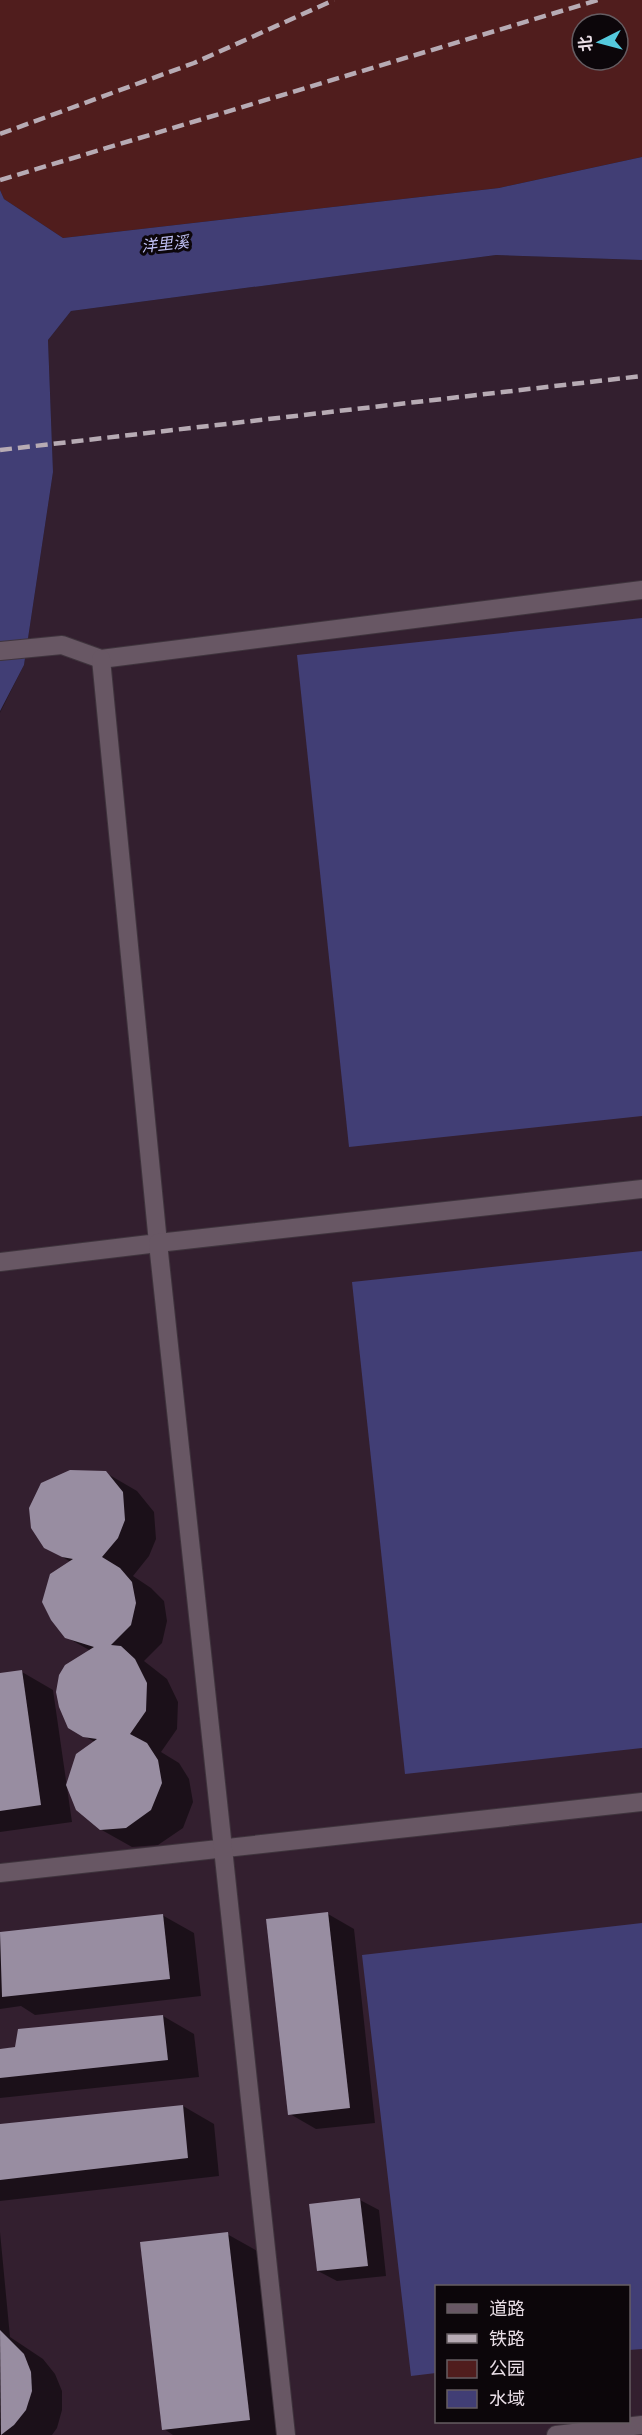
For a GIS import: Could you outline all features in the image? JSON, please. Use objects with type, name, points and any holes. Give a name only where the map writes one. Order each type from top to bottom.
[{"type":"lane","points":[[0,651],[62,645],[101,659],[642,590]]},
{"type":"lane","points":[[101,659],[158,1244],[286,2435]]},
{"type":"lane","points":[[0,1262],[642,1189]]},
{"type":"lane","points":[[0,1873],[642,1802]]},
{"type":"lane","points":[[556,2435],[642,2425]]},
{"type":"shaded area","points":[[496,255],[642,260],[642,2435],[0,2435],[0,713],[24,665],[53,472],[48,340],[71,311]]},
{"type":"green space","points":[[0,0],[642,0],[642,157],[499,188],[63,238],[4,199],[0,190]]},
{"type":"water","name":"洋里溪","points":[[642,157],[642,260],[496,255],[71,311],[48,340],[53,472],[24,665],[0,711],[0,190],[4,199],[63,238],[499,188]]},
{"type":"water","points":[[642,618],[642,1116],[349,1147],[297,655]]},
{"type":"water","points":[[642,1251],[642,1748],[405,1774],[352,1282]]},
{"type":"water","points":[[642,1923],[642,2349],[630,2350],[630,2285],[435,2285],[435,2373],[411,2376],[362,1955]]},
{"type":"building","points":[[70,1470],[106,1471],[123,1492],[125,1520],[118,1538],[102,1557],[120,1568],[132,1582],[136,1603],[131,1625],[111,1645],[121,1646],[135,1659],[147,1683],[146,1711],[130,1734],[147,1743],[158,1760],[162,1783],[151,1810],[126,1828],[100,1830],[76,1810],[66,1785],[76,1754],[97,1739],[83,1737],[68,1728],[59,1707],[56,1692],[59,1675],[65,1665],[94,1647],[65,1638],[51,1620],[42,1602],[50,1574],[73,1559],[62,1557],[44,1548],[31,1528],[29,1508],[41,1483]]},
{"type":"building","points":[[22,1670],[41,1805],[0,1811],[0,1673]]},
{"type":"building","points":[[328,1912],[350,2108],[288,2115],[266,1919]]},
{"type":"building","points":[[163,1914],[170,1979],[2,1997],[0,1932]]},
{"type":"building","points":[[163,2015],[168,2060],[0,2078],[0,2049],[15,2047],[18,2029]]},
{"type":"building","points":[[183,2105],[188,2158],[0,2180],[0,2124]]},
{"type":"building","points":[[360,2198],[368,2266],[317,2271],[309,2204]]},
{"type":"building","points":[[228,2232],[250,2420],[162,2430],[140,2242]]},
{"type":"building","points":[[0,2330],[24,2354],[31,2372],[32,2391],[26,2410],[14,2425],[1,2435]]},
{"type":"railway","points":[[0,134],[194,63],[334,0]]},
{"type":"railway","points":[[0,180],[598,0]]},
{"type":"railway","points":[[0,450],[642,376]]}]
